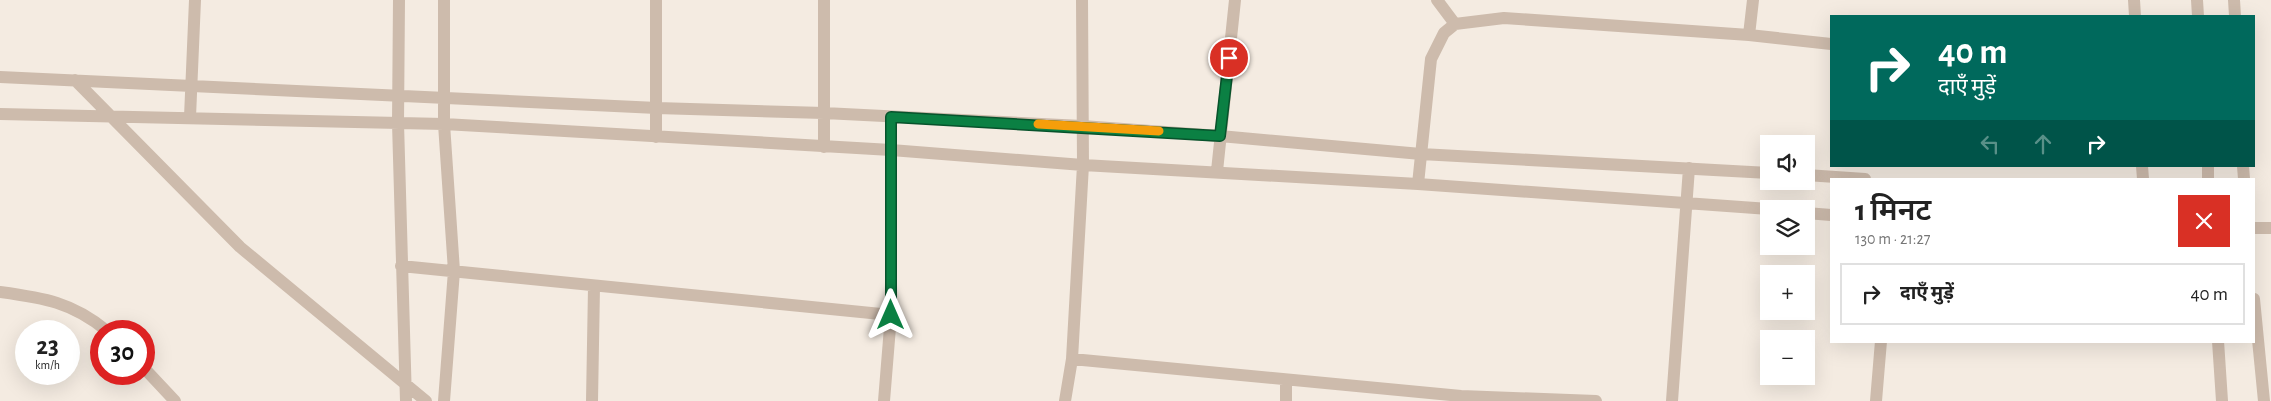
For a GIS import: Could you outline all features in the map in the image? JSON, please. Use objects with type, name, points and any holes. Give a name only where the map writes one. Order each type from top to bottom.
[{"type":"street","points":[[190,117],[195,0]]},
{"type":"street","points":[[399,0],[398,124],[406,401]]},
{"type":"street","points":[[444,0],[444,124],[454,271],[444,401]]},
{"type":"street","points":[[656,0],[656,137]]},
{"type":"street","points":[[824,0],[824,147]]},
{"type":"street","points":[[1065,401],[1072,359],[1083,165],[1082,0]]},
{"type":"street","points":[[1217,171],[1235,0]]},
{"type":"street","points":[[1437,0],[1455,24]]},
{"type":"street","points":[[1749,35],[1752,0]]},
{"type":"street","points":[[2134,0],[2135,15]]},
{"type":"street","points":[[2197,0],[2198,15]]},
{"type":"street","points":[[2234,0],[2235,15]]},
{"type":"street","points":[[1418,184],[1431,59],[1444,33],[1455,24],[1504,18],[1749,35],[1830,44]]},
{"type":"street","points":[[0,77],[1082,126],[1421,154],[1760,172]]},
{"type":"street","points":[[75,80],[240,247],[426,401]]},
{"type":"street","points":[[0,114],[444,124],[891,150],[1083,165],[1217,171],[1760,208]]},
{"type":"street","points":[[884,401],[891,315],[891,117]]},
{"type":"street","points":[[1672,401],[1689,168]]},
{"type":"street","points":[[1815,176],[1850,178]]},
{"type":"street","points":[[1815,213],[1830,215]]},
{"type":"street","points":[[2255,228],[2271,228]]},
{"type":"street","points":[[401,266],[594,287],[891,315]]},
{"type":"street","points":[[592,401],[594,287]]},
{"type":"street","points":[[0,292],[42,298],[75,308],[93,320]]},
{"type":"street","points":[[2255,309],[2264,401]]},
{"type":"street","points":[[1876,401],[1881,343]]},
{"type":"street","points":[[2218,343],[2222,401]]},
{"type":"street","points":[[1072,359],[1460,399],[1596,401]]},
{"type":"street","points":[[155,380],[175,401]]},
{"type":"street","points":[[1286,380],[1286,401]]},
{"type":"slow traffic","points":[[1038,124],[1159,131]]},
{"type":"route","points":[[891,315],[891,117],[1082,126],[1220,136],[1229,58]]}]
